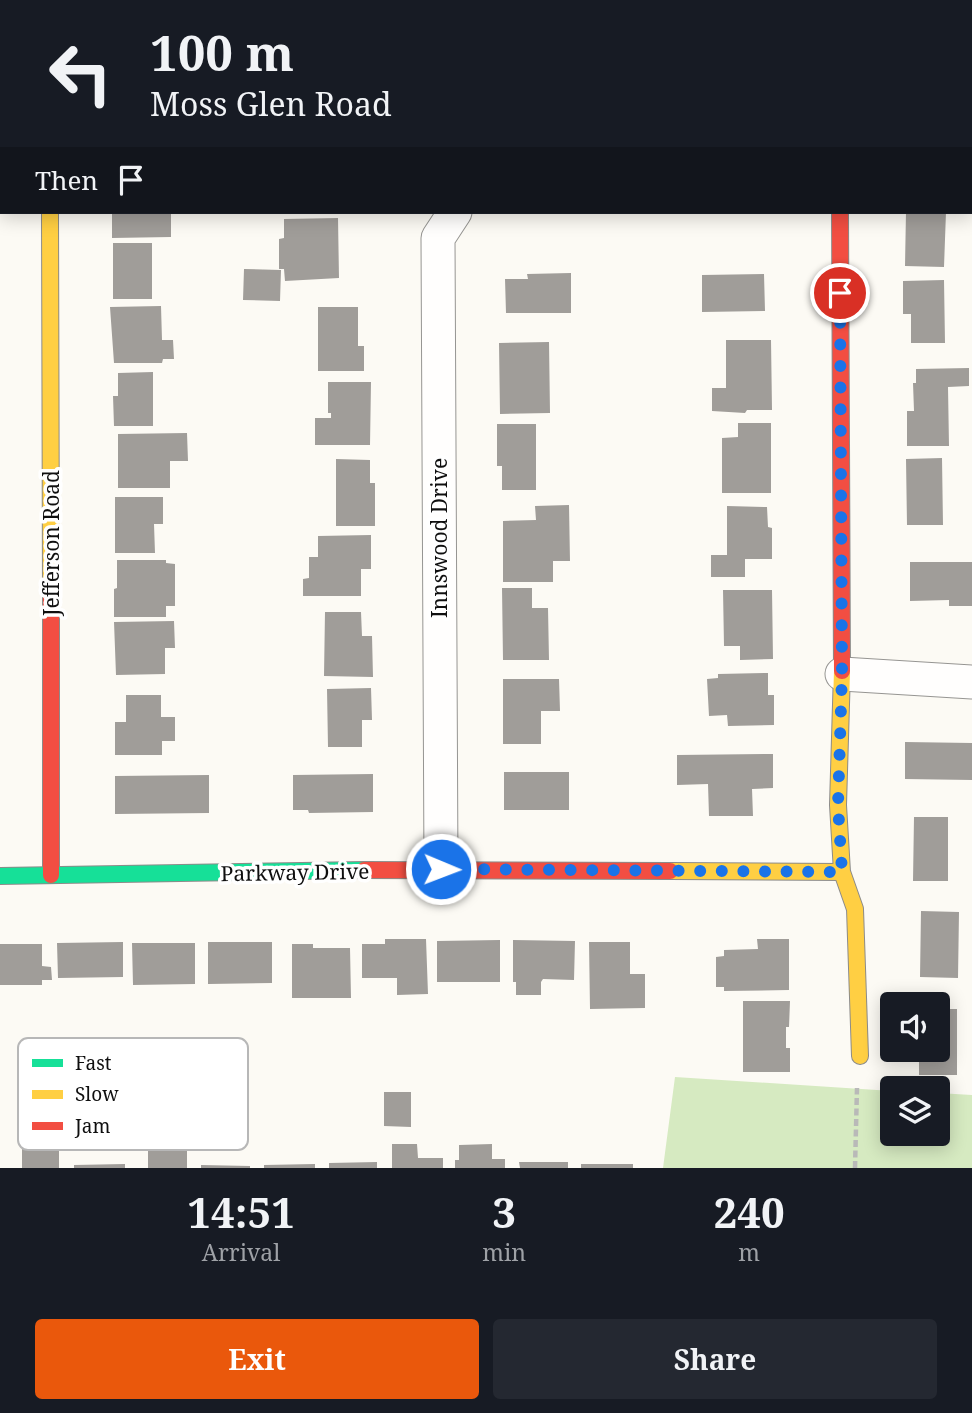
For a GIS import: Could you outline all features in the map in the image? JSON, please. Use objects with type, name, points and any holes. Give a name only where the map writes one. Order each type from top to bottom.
[{"type":"street","name":"Jefferson Road","points":[[50,214],[51,875]]},
{"type":"street","name":"Innswood Drive","points":[[441,869],[438,239],[454,214]]},
{"type":"street","points":[[840,214],[842,674],[838,805],[842,872],[855,909],[860,1056]]},
{"type":"street","points":[[842,674],[972,682]]},
{"type":"street","name":"Parkway Drive","points":[[0,876],[441,869],[842,872]]},
{"type":"path","points":[[855,1168],[855,1119],[860,1056]]},
{"type":"green space","points":[[675,1077],[880,1090],[880,1146],[950,1146],[950,1094],[972,1095],[972,1168],[663,1168]]},
{"type":"building","points":[[112,214],[171,214],[171,237],[112,238]]},
{"type":"building","points":[[906,214],[946,214],[944,267],[905,266]]},
{"type":"building","points":[[338,218],[339,278],[285,281],[284,269],[279,269],[279,239],[284,238],[284,219]]},
{"type":"building","points":[[113,243],[152,243],[152,299],[113,299]]},
{"type":"building","points":[[244,269],[281,270],[280,301],[243,300]]},
{"type":"building","points":[[571,273],[571,313],[506,313],[505,279],[528,279],[527,274]]},
{"type":"building","points":[[764,274],[765,311],[702,312],[702,275]]},
{"type":"building","points":[[944,280],[945,343],[911,343],[911,314],[903,314],[903,281]]},
{"type":"building","points":[[161,306],[162,340],[173,340],[174,359],[163,359],[162,363],[114,363],[110,307]]},
{"type":"building","points":[[318,307],[358,307],[358,346],[364,346],[364,371],[318,371]]},
{"type":"building","points":[[726,340],[771,340],[772,410],[747,410],[745,413],[712,411],[712,388],[726,388]]},
{"type":"building","points":[[549,342],[550,413],[500,414],[499,343]]},
{"type":"building","points":[[969,368],[969,386],[948,387],[949,446],[907,446],[907,411],[914,411],[913,383],[916,383],[916,369]]},
{"type":"building","points":[[153,372],[153,426],[114,426],[113,396],[118,396],[118,373]]},
{"type":"building","points":[[328,382],[371,382],[370,445],[315,445],[315,418],[331,418],[331,413],[328,413]]},
{"type":"building","points":[[738,423],[771,423],[771,493],[722,493],[722,438],[738,437]]},
{"type":"building","points":[[497,424],[536,424],[536,490],[502,490],[502,466],[497,466]]},
{"type":"building","points":[[187,433],[188,461],[170,461],[170,488],[118,488],[118,434]]},
{"type":"building","points":[[942,458],[943,525],[907,525],[906,459]]},
{"type":"building","points":[[336,459],[370,460],[370,483],[375,483],[375,526],[336,526]]},
{"type":"building","points":[[115,497],[163,497],[163,524],[154,524],[155,553],[115,553]]},
{"type":"building","points":[[569,505],[570,561],[553,561],[553,582],[503,582],[503,521],[536,520],[535,506]]},
{"type":"building","points":[[727,506],[767,507],[768,527],[772,528],[772,559],[745,559],[745,577],[711,577],[711,555],[727,555]]},
{"type":"building","points":[[371,535],[371,569],[361,569],[361,596],[303,596],[303,579],[309,578],[309,557],[318,557],[318,536]]},
{"type":"building","points":[[117,560],[166,560],[166,563],[175,564],[175,606],[166,606],[166,617],[114,617]]},
{"type":"building","points":[[910,562],[972,562],[972,606],[949,606],[949,600],[910,601]]},
{"type":"building","points":[[502,588],[532,588],[532,608],[548,608],[549,660],[503,660]]},
{"type":"building","points":[[723,590],[772,590],[773,659],[740,660],[740,646],[724,646]]},
{"type":"building","points":[[325,612],[361,612],[362,636],[372,636],[373,677],[324,676]]},
{"type":"building","points":[[174,621],[175,648],[165,648],[165,674],[116,675],[114,622]]},
{"type":"building","points":[[768,673],[768,695],[774,695],[774,725],[728,726],[727,715],[709,716],[707,679],[718,678],[718,674]]},
{"type":"building","points":[[503,679],[559,679],[560,711],[541,711],[541,744],[503,744]]},
{"type":"building","points":[[371,688],[372,720],[362,720],[362,747],[328,747],[327,689]]},
{"type":"building","points":[[126,695],[161,695],[161,717],[175,717],[175,741],[162,741],[162,755],[115,755],[115,722],[126,722]]},
{"type":"building","points":[[905,742],[972,743],[972,780],[905,779]]},
{"type":"building","points":[[773,754],[773,788],[752,789],[753,816],[709,816],[708,784],[677,785],[677,755]]},
{"type":"building","points":[[504,772],[569,772],[569,810],[504,810]]},
{"type":"building","points":[[373,774],[373,812],[309,813],[308,810],[293,810],[293,775]]},
{"type":"building","points":[[209,775],[209,813],[115,814],[115,776]]},
{"type":"building","points":[[914,817],[948,817],[948,881],[913,881]]},
{"type":"building","points":[[921,911],[959,912],[958,978],[920,977]]},
{"type":"building","points":[[385,939],[426,939],[428,994],[397,995],[397,978],[362,978],[362,944],[385,944]]},
{"type":"building","points":[[757,939],[789,939],[789,990],[724,991],[724,987],[716,987],[716,957],[724,956],[724,950],[758,949]]},
{"type":"building","points":[[500,940],[500,982],[437,982],[437,941]]},
{"type":"building","points":[[513,940],[575,941],[574,980],[543,979],[541,995],[516,995],[516,982],[513,982]]},
{"type":"building","points":[[123,942],[123,977],[58,978],[57,943]]},
{"type":"building","points":[[208,942],[272,942],[272,983],[208,984]]},
{"type":"building","points":[[589,942],[630,942],[630,974],[645,974],[645,1008],[590,1009]]},
{"type":"building","points":[[132,943],[195,943],[195,984],[133,985]]},
{"type":"building","points":[[0,944],[42,944],[42,966],[51,967],[52,980],[42,980],[42,985],[0,985]]},
{"type":"building","points":[[292,944],[313,944],[313,948],[350,948],[351,998],[292,998]]},
{"type":"building","points":[[743,1001],[790,1001],[786,1048],[790,1048],[790,1072],[743,1072]]},
{"type":"building","points":[[950,1009],[957,1009],[957,1075],[919,1075],[919,1062],[950,1062]]},
{"type":"building","points":[[384,1092],[411,1092],[411,1127],[384,1126]]},
{"type":"building","points":[[392,1144],[417,1144],[418,1158],[443,1158],[443,1168],[392,1168]]},
{"type":"building","points":[[492,1144],[492,1159],[505,1159],[505,1168],[455,1168],[455,1160],[459,1160],[459,1145]]},
{"type":"building","points":[[22,1150],[59,1150],[59,1168],[22,1168]]},
{"type":"building","points":[[148,1151],[187,1151],[187,1168],[148,1168]]},
{"type":"building","points":[[377,1162],[377,1168],[329,1168],[329,1163]]},
{"type":"building","points":[[519,1162],[568,1162],[568,1168],[520,1168]]},
{"type":"building","points":[[125,1164],[125,1168],[74,1168],[74,1165]]},
{"type":"building","points":[[315,1164],[315,1168],[264,1168],[264,1165]]},
{"type":"building","points":[[581,1164],[633,1164],[633,1168],[581,1168]]},
{"type":"building","points":[[201,1165],[250,1166],[250,1168],[201,1168]]},
{"type":"traffic: fast","points":[[0,876],[364,870]]},
{"type":"traffic: slow","points":[[50,214],[51,593]]},
{"type":"traffic: slow","points":[[842,671],[838,805],[842,872],[855,909],[860,1056]]},
{"type":"traffic: slow","points":[[670,871],[842,872]]},
{"type":"traffic: jam","points":[[840,214],[842,671]]},
{"type":"traffic: jam","points":[[51,593],[51,875]]},
{"type":"traffic: jam","points":[[364,870],[670,871]]},
{"type":"route","points":[[441,869],[842,872],[838,805],[842,674],[840,293]]}]
